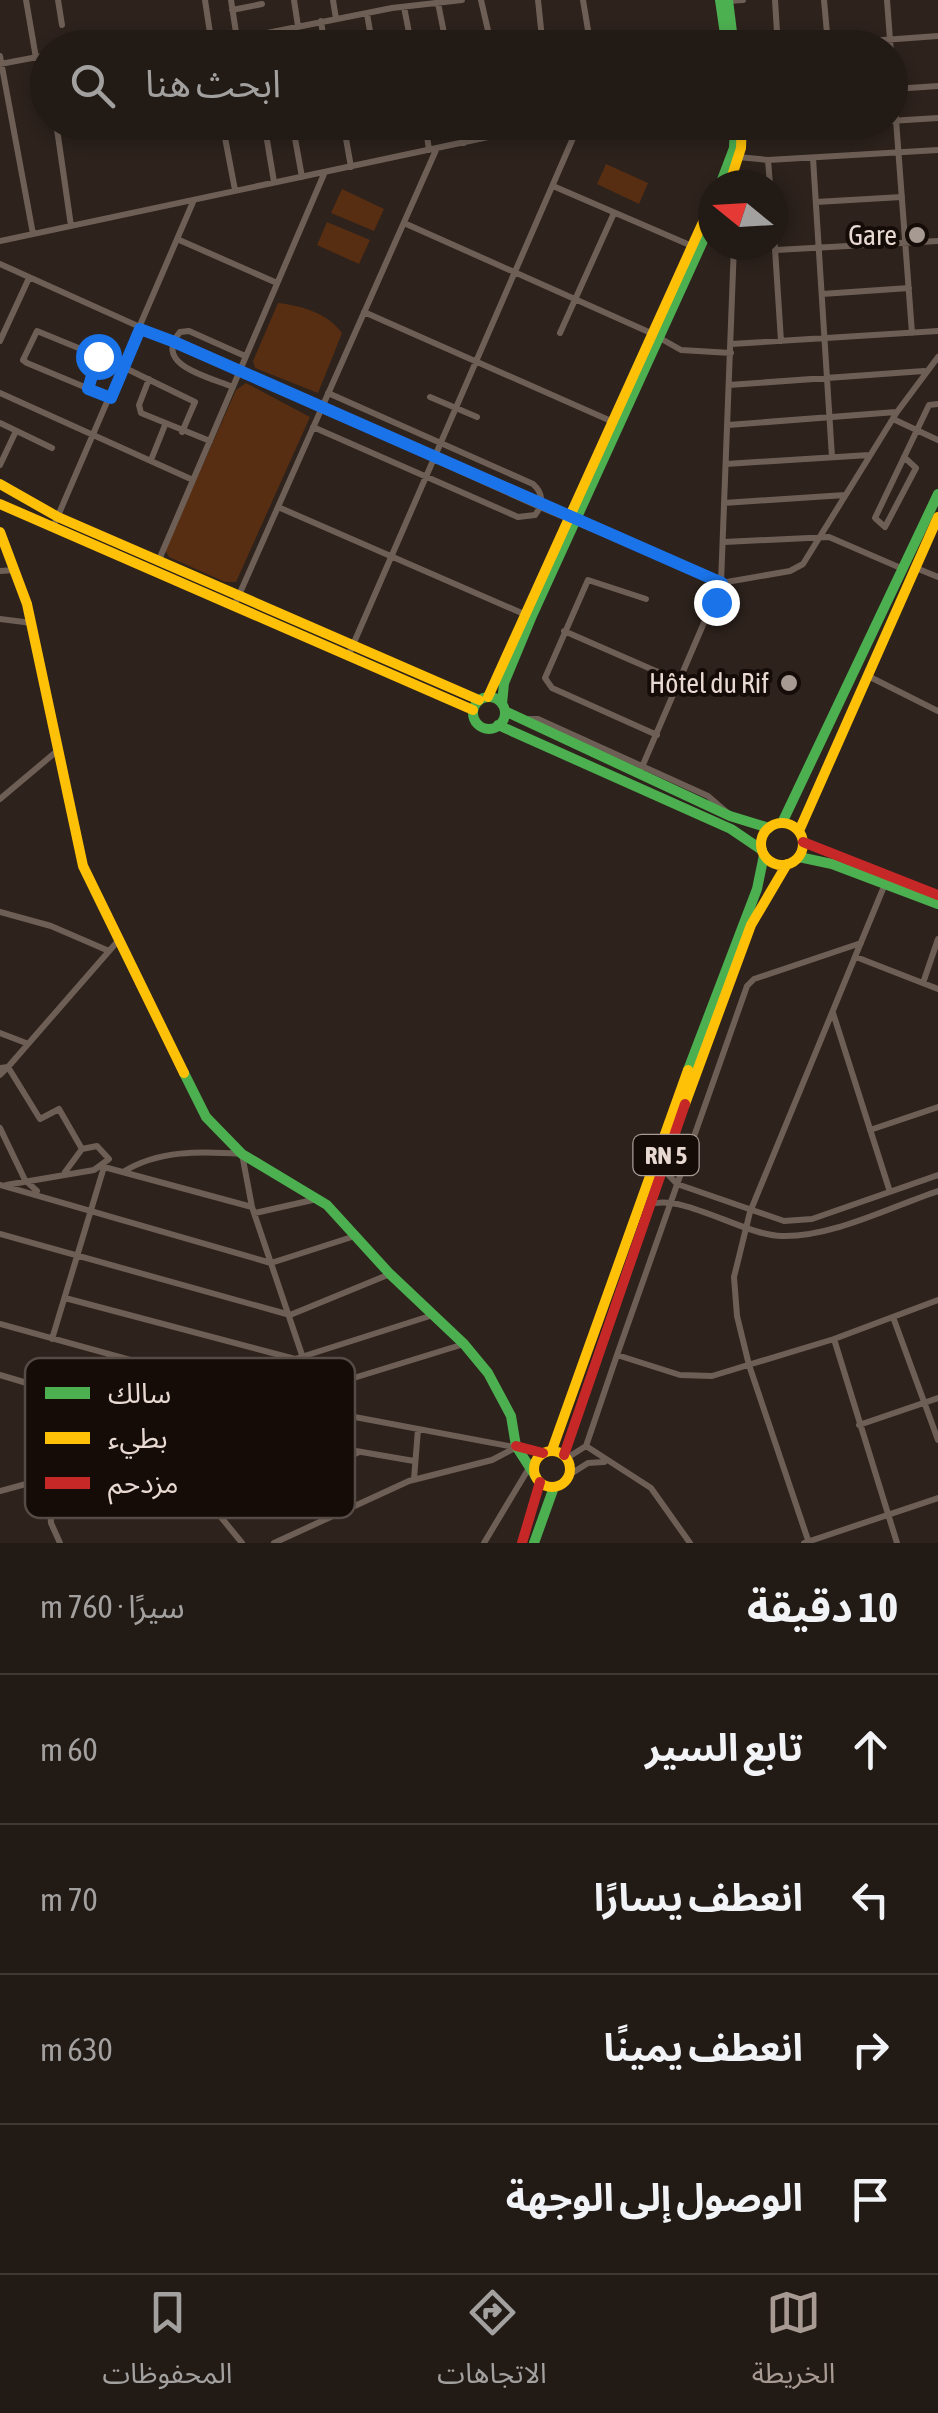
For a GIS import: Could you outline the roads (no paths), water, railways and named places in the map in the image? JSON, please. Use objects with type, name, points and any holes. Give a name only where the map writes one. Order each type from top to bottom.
[{"type":"main road","points":[[720,0],[726,30]]},
{"type":"main road","points":[[728,0],[729,30]]},
{"type":"main road","points":[[731,170],[738,140]]},
{"type":"main road","points":[[698,233],[572,518],[480,702],[480,726],[498,725],[731,829],[774,864],[786,864],[799,857],[938,904]]},
{"type":"main road","points":[[498,725],[506,679],[610,421],[698,249]]},
{"type":"main road","points":[[56,521],[3,486],[0,503],[56,521],[351,650],[503,708],[518,719],[730,816],[769,828]]},
{"type":"main road","points":[[799,857],[801,837],[938,494]]},
{"type":"main road","points":[[763,853],[762,838],[769,828],[782,823],[938,516]]},
{"type":"main road","points":[[0,532],[32,624],[83,866],[113,946],[206,1117],[242,1154],[320,1198],[390,1274],[464,1344],[488,1373],[511,1416],[514,1447],[535,1476],[554,1488]]},
{"type":"main road","points":[[782,823],[801,837],[938,895]]},
{"type":"main road","name":"RN 5","points":[[522,1543],[535,1464],[548,1452],[757,889],[763,853]]},
{"type":"main road","name":"RN 5","points":[[570,1475],[566,1456],[647,1206],[755,916],[786,864]]},
{"type":"main road","points":[[514,1447],[566,1456]]},
{"type":"main road","points":[[534,1543],[554,1488],[570,1475]]},
{"type":"street","points":[[26,0],[31,30]]},
{"type":"street","points":[[58,0],[62,25]]},
{"type":"street","points":[[206,0],[210,30]]},
{"type":"street","points":[[230,0],[235,30]]},
{"type":"street","points":[[294,0],[298,26]]},
{"type":"street","points":[[332,0],[336,19]]},
{"type":"street","points":[[280,30],[367,14],[391,4],[404,7],[462,0]]},
{"type":"street","points":[[481,0],[488,30]]},
{"type":"street","points":[[538,0],[541,30]]},
{"type":"street","points":[[583,0],[588,30]]},
{"type":"street","points":[[728,0],[742,0]]},
{"type":"street","points":[[775,0],[777,30]]},
{"type":"street","points":[[824,0],[827,30]]},
{"type":"street","points":[[887,0],[889,30]]},
{"type":"street","points":[[438,3],[443,30]]},
{"type":"street","points":[[232,10],[262,4]]},
{"type":"street","points":[[404,7],[408,30]]},
{"type":"street","points":[[367,14],[370,30]]},
{"type":"street","points":[[321,21],[322,30]]},
{"type":"street","points":[[908,38],[938,36]]},
{"type":"street","points":[[30,58],[0,61],[33,234]]},
{"type":"street","points":[[908,88],[938,86]]},
{"type":"street","points":[[908,120],[938,118]]},
{"type":"street","points":[[59,140],[71,226]]},
{"type":"street","points":[[225,140],[235,190]]},
{"type":"street","points":[[267,140],[274,182]]},
{"type":"street","points":[[295,140],[302,177]]},
{"type":"street","points":[[346,140],[351,166]]},
{"type":"street","points":[[237,600],[404,223],[433,150],[430,140]]},
{"type":"street","points":[[0,242],[477,140]]},
{"type":"street","points":[[351,650],[572,140]]},
{"type":"street","points":[[897,140],[912,333]]},
{"type":"street","points":[[736,156],[768,160],[938,150]]},
{"type":"street","points":[[813,158],[832,457]]},
{"type":"street","points":[[768,160],[769,170]]},
{"type":"street","points":[[157,565],[325,172]]},
{"type":"street","points":[[553,186],[692,246]]},
{"type":"street","points":[[816,202],[902,197]]},
{"type":"street","points":[[56,521],[194,201]]},
{"type":"street","points":[[560,334],[614,213]]},
{"type":"street","points":[[404,223],[681,350],[938,331]]},
{"type":"street","points":[[177,239],[277,283]]},
{"type":"street","points":[[788,249],[938,241]]},
{"type":"street","points":[[642,767],[722,583],[734,260]]},
{"type":"street","points":[[777,260],[781,341]]},
{"type":"street","points":[[0,264],[540,507],[722,583],[798,568],[938,356]]},
{"type":"street","points":[[0,342],[29,278]]},
{"type":"street","points":[[822,294],[909,288]]},
{"type":"street","points":[[364,312],[610,421]]},
{"type":"street","points":[[88,389],[98,356],[38,331],[23,360],[88,389],[111,398]]},
{"type":"street","points":[[233,387],[178,364],[172,354],[172,341],[180,332],[189,331],[246,356]]},
{"type":"street","points":[[123,368],[195,402],[182,432]]},
{"type":"street","points":[[730,385],[926,371]]},
{"type":"street","points":[[150,379],[139,410],[165,425],[210,441]]},
{"type":"street","points":[[314,427],[518,517],[535,515],[540,507],[541,494],[533,484],[328,393]]},
{"type":"street","points":[[0,394],[194,480]]},
{"type":"street","points":[[430,396],[477,418]]},
{"type":"street","points":[[904,457],[916,470],[886,526],[875,518],[916,430],[929,405],[938,404]]},
{"type":"street","points":[[728,425],[895,416],[938,440]]},
{"type":"street","points":[[0,423],[52,448]]},
{"type":"street","points":[[151,460],[165,425]]},
{"type":"street","points":[[0,466],[16,431]]},
{"type":"street","points":[[364,450],[387,439]]},
{"type":"street","points":[[726,464],[871,455]]},
{"type":"street","points":[[473,477],[494,467]]},
{"type":"street","points":[[724,503],[846,495]]},
{"type":"street","points":[[278,507],[524,614]]},
{"type":"street","points":[[724,542],[820,537],[938,577]]},
{"type":"street","points":[[0,571],[16,570]]},
{"type":"street","points":[[646,599],[588,580],[564,631],[547,683],[657,735]]},
{"type":"street","points":[[0,619],[32,624]]},
{"type":"street","points":[[564,631],[681,682]]},
{"type":"street","points":[[866,675],[938,712]]},
{"type":"street","points":[[518,719],[538,719],[708,796],[730,816]]},
{"type":"street","points":[[0,799],[57,751]]},
{"type":"street","points":[[885,884],[750,1212],[734,1277],[749,1365],[807,1543],[938,1498]]},
{"type":"street","points":[[0,912],[113,946],[3,1070],[40,1120],[59,1109],[82,1149]]},
{"type":"street","points":[[923,983],[938,939]]},
{"type":"street","points":[[566,1456],[586,1446],[747,986],[754,978],[862,944]]},
{"type":"street","points":[[856,957],[938,989]]},
{"type":"street","points":[[833,1013],[890,1192]]},
{"type":"street","points":[[0,1034],[26,1043]]},
{"type":"street","points":[[870,1130],[938,1107]]},
{"type":"street","points":[[0,1128],[25,1180],[42,1196]]},
{"type":"street","points":[[52,1339],[109,1159],[97,1146],[82,1149],[64,1173]]},
{"type":"street","points":[[123,1172],[142,1160],[161,1156],[242,1154],[254,1210],[301,1358]]},
{"type":"street","points":[[1,1186],[104,1167],[254,1210],[320,1198]]},
{"type":"street","points":[[661,1167],[677,1184],[775,1220],[803,1220],[938,1176]]},
{"type":"street","points":[[1,1186],[271,1263],[355,1236]]},
{"type":"street","points":[[647,1206],[671,1202],[744,1228],[774,1235],[807,1234],[938,1190]]},
{"type":"street","points":[[0,1234],[290,1315],[390,1274]]},
{"type":"street","points":[[65,1298],[286,1358],[434,1314]]},
{"type":"street","points":[[617,1355],[680,1375],[712,1376],[834,1339],[938,1300]]},
{"type":"street","points":[[893,1317],[938,1440]]},
{"type":"street","points":[[0,1324],[118,1358]]},
{"type":"street","points":[[834,1339],[896,1543]]},
{"type":"street","points":[[355,1380],[464,1344]]},
{"type":"street","points":[[0,1375],[25,1382]]},
{"type":"street","points":[[860,1425],[938,1398]]},
{"type":"street","points":[[355,1415],[514,1447]]},
{"type":"street","points":[[414,1479],[418,1429]]},
{"type":"street","points":[[586,1446],[650,1488],[690,1543]]},
{"type":"street","points":[[355,1506],[414,1479],[492,1460],[514,1447]]},
{"type":"street","points":[[355,1451],[414,1461]]},
{"type":"street","points":[[355,1454],[360,1452]]},
{"type":"street","points":[[570,1475],[599,1460],[615,1465]]},
{"type":"street","points":[[484,1543],[535,1476]]},
{"type":"street","points":[[0,1491],[25,1484]]},
{"type":"street","points":[[51,1518],[60,1543]]},
{"type":"street","points":[[222,1518],[242,1543]]},
{"type":"street","points":[[274,1543],[328,1518]]},
{"type":"place","name":"Gare","points":[[917,235]]},
{"type":"place","name":"Hôtel du Rif","points":[[789,683]]}]
